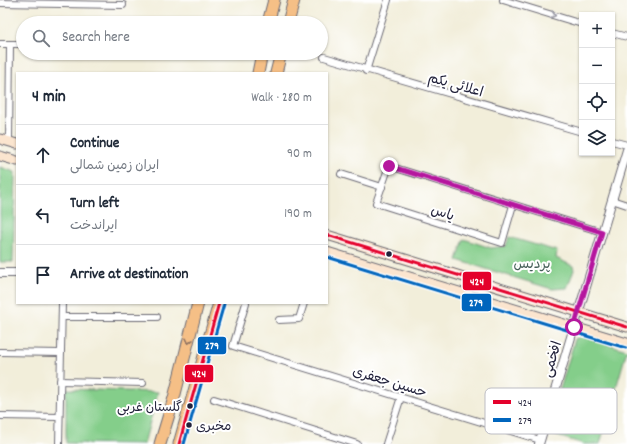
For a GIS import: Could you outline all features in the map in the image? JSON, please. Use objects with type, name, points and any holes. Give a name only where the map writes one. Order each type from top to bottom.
[{"type":"highway","points":[[270,16],[274,0]]},
{"type":"highway","points":[[290,16],[294,0]]},
{"type":"highway","points":[[258,72],[261,60]]},
{"type":"highway","points":[[276,72],[279,60]]},
{"type":"highway","points":[[160,444],[174,398],[198,304]]},
{"type":"highway","points":[[179,444],[219,304]]},
{"type":"main road","points":[[0,156],[16,161]]},
{"type":"main road","points":[[328,235],[627,327]]},
{"type":"main road","points":[[328,252],[627,343]]},
{"type":"street","points":[[366,71],[388,0]]},
{"type":"street","points":[[503,0],[579,23]]},
{"type":"street","points":[[0,3],[63,2],[123,5]]},
{"type":"street","points":[[615,34],[627,37]]},
{"type":"street","points":[[0,44],[16,44]]},
{"type":"street","points":[[9,142],[10,44]]},
{"type":"street","name":"اعلائی یکم","points":[[328,58],[366,71],[579,131]]},
{"type":"street","points":[[615,142],[627,145]]},
{"type":"street","name":"افخمی","points":[[556,388],[627,150]]},
{"type":"street","name":"یاس","points":[[389,166],[513,205],[502,243],[376,203],[382,187],[389,166]]},
{"type":"street","points":[[341,174],[382,187]]},
{"type":"street","points":[[612,200],[627,204]]},
{"type":"street","points":[[513,205],[602,232]]},
{"type":"street","points":[[0,273],[16,273]]},
{"type":"street","points":[[58,444],[62,304]]},
{"type":"street","name":"حسین جعفری","points":[[246,304],[233,346],[485,424]]},
{"type":"street","points":[[279,320],[299,319],[304,304]]},
{"type":"street","points":[[62,317],[157,317]]},
{"type":"street","points":[[0,352],[61,353]]},
{"type":"street","points":[[60,381],[143,383]]},
{"type":"street","points":[[386,444],[401,397]]},
{"type":"street","points":[[214,399],[357,444]]},
{"type":"street","points":[[0,416],[59,417]]},
{"type":"street","name":"حسین جعفری","points":[[515,434],[540,442]]},
{"type":"green space","points":[[0,167],[15,172],[13,262],[0,262]]},
{"type":"green space","name":"پردیس","points":[[509,237],[557,251],[556,258],[573,266],[574,270],[567,288],[552,289],[457,260],[464,239],[491,248],[506,246]]},
{"type":"green space","points":[[581,336],[627,350],[616,388],[560,388],[575,339]]},
{"type":"green space","points":[[66,389],[158,392],[144,444],[66,443]]},
{"type":"green space","points":[[550,434],[603,434],[600,444],[584,444]]},
{"type":"transit line","name":"424","points":[[328,235],[627,327]]},
{"type":"transit line","name":"279","points":[[328,257],[626,348]]},
{"type":"transit line","name":"424","points":[[179,444],[219,304]]},
{"type":"transit line","name":"279","points":[[184,444],[224,304]]},
{"type":"place","name":"گلستان غربی","points":[[190,406]]},
{"type":"place","name":"مخبری","points":[[189,425]]},
{"type":"route","points":[[389,166],[602,232],[574,327]]}]
